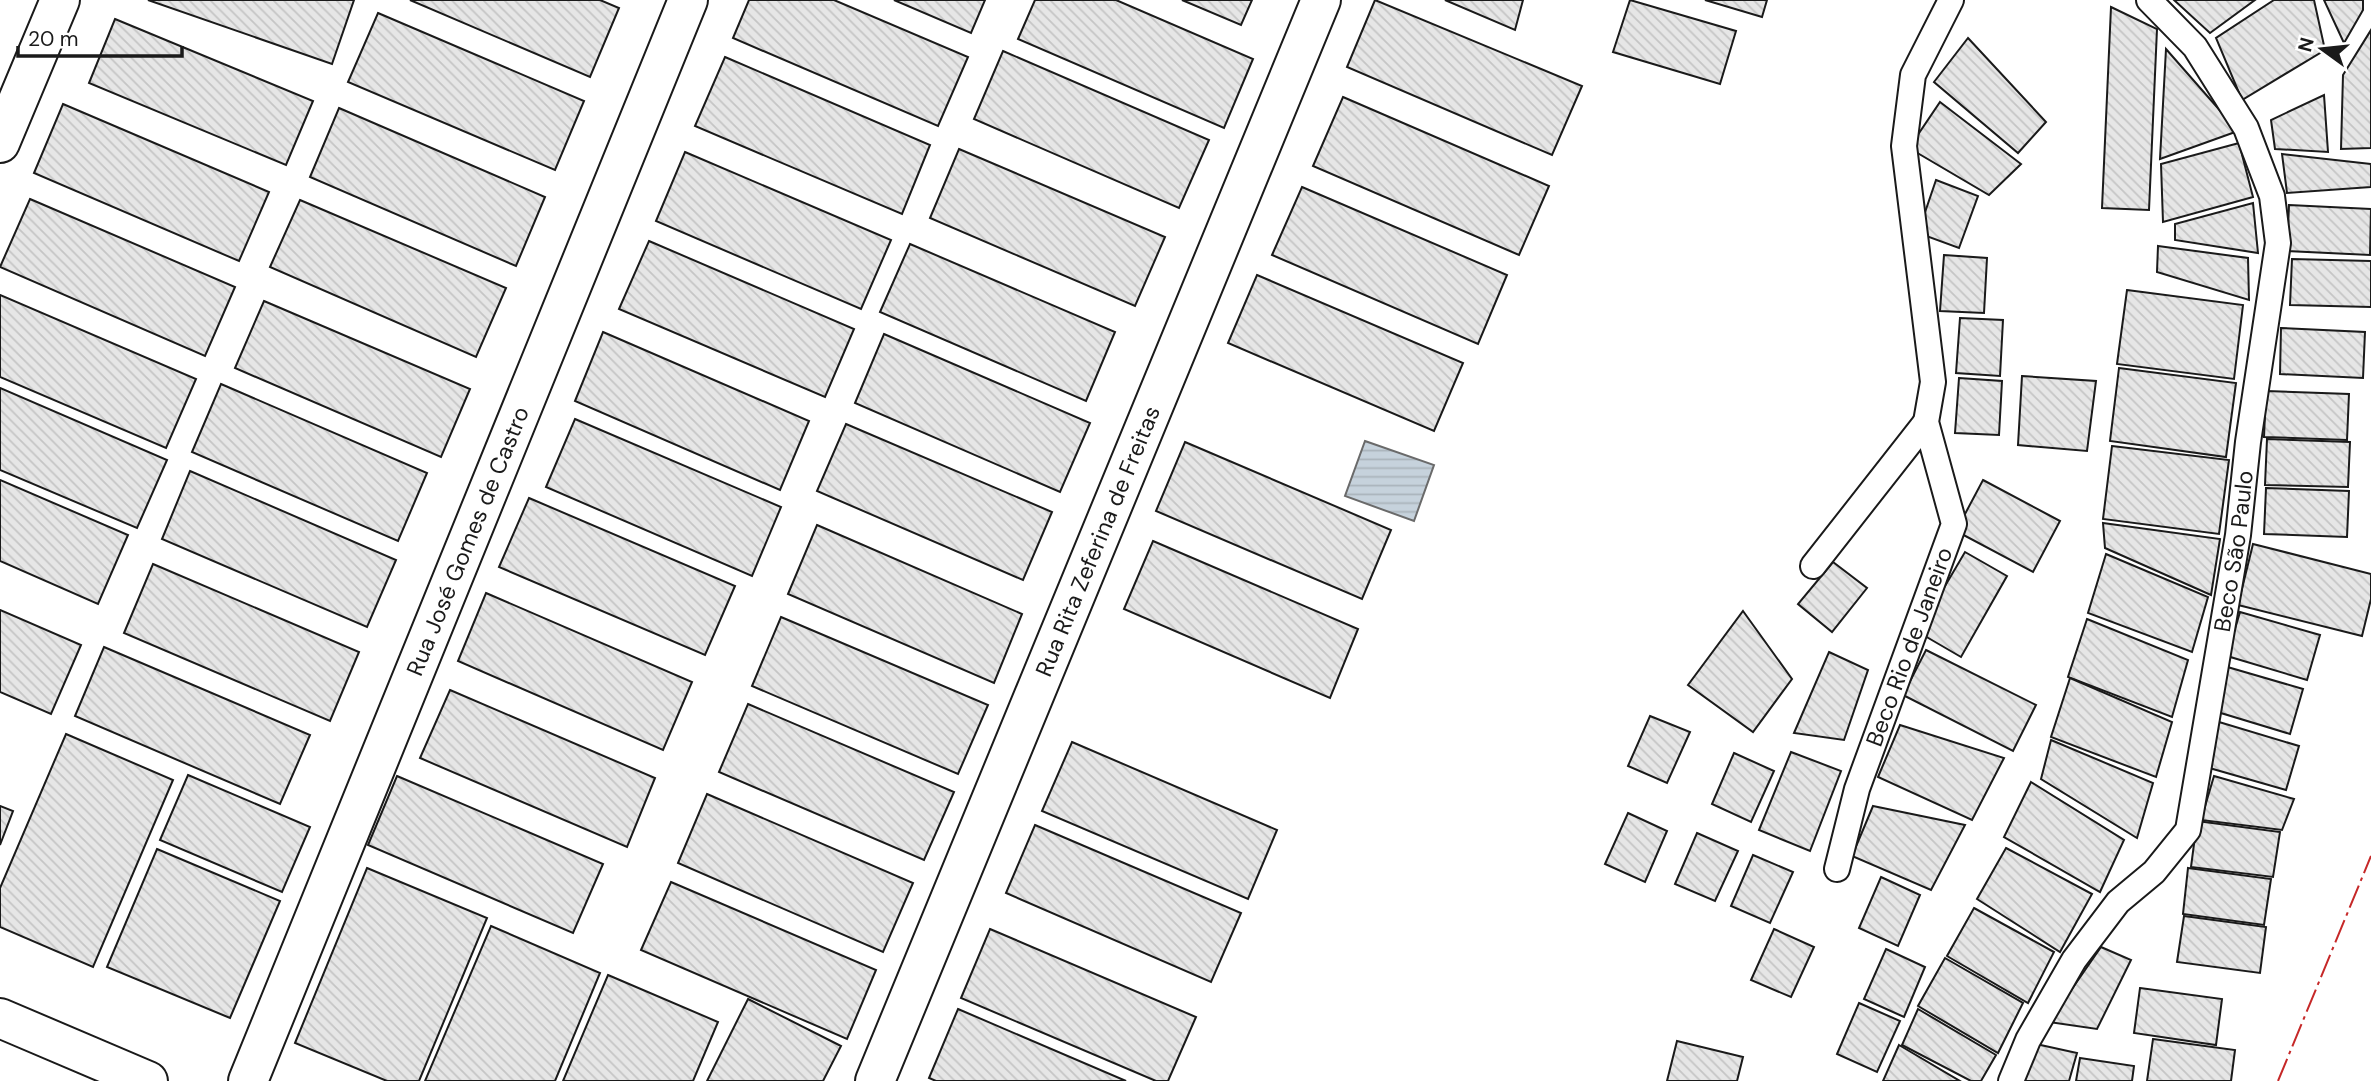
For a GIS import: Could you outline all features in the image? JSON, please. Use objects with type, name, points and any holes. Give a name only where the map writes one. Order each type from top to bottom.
[{"type":"street","points":[[0,143],[60,0]]},
{"type":"street","name":"Rua José Gomes de Castro","points":[[248,1081],[688,0]]},
{"type":"street","name":"Rua Rita Zeferina de Freitas","points":[[875,1081],[1321,0]]},
{"type":"street","points":[[0,1018],[148,1081]]},
{"type":"lane","name":"Beco Rio de Janeiro","points":[[1837,869],[1857,789],[1954,524],[1926,422],[1933,382],[1904,146],[1913,75],[1951,0]]},
{"type":"lane","name":"Beco São Paulo","points":[[2011,1081],[2028,1040],[2074,960],[2118,902],[2154,872],[2188,830],[2238,535],[2248,442],[2278,243],[2272,197],[2246,128],[2195,47],[2149,0]]},
{"type":"lane","name":"Beco Rio de Janeiro","points":[[1813,566],[1926,422]]},
{"type":"shaded area","points":[[1365,441],[1434,465],[1414,521],[1345,496]]},
{"type":"building","points":[[148,0],[354,0],[332,64]]},
{"type":"building","points":[[410,0],[600,0],[619,8],[590,77]]},
{"type":"building","points":[[749,0],[834,0],[968,57],[938,126],[733,38]]},
{"type":"building","points":[[894,0],[985,0],[971,33]]},
{"type":"building","points":[[1035,0],[1116,0],[1253,59],[1224,128],[1018,39]]},
{"type":"building","points":[[1182,0],[1252,0],[1241,25]]},
{"type":"building","points":[[1375,0],[1582,86],[1552,155],[1347,67]]},
{"type":"building","points":[[1445,0],[1523,0],[1515,30]]},
{"type":"building","points":[[1630,0],[1736,31],[1720,84],[1613,52]]},
{"type":"building","points":[[1705,0],[1767,0],[1762,17]]},
{"type":"building","points":[[2174,0],[2255,0],[2210,33]]},
{"type":"building","points":[[2274,0],[2314,0],[2325,50],[2242,100],[2216,38]]},
{"type":"building","points":[[2324,0],[2363,0],[2363,10],[2344,43]]},
{"type":"building","points":[[2111,7],[2157,29],[2149,210],[2102,208]]},
{"type":"building","points":[[378,13],[584,101],[555,170],[348,82]]},
{"type":"building","points":[[115,19],[313,101],[286,165],[89,83]]},
{"type":"building","points":[[2371,30],[2371,148],[2341,149],[2343,75]]},
{"type":"building","points":[[1968,38],[2046,122],[2018,153],[1934,82]]},
{"type":"building","points":[[2166,49],[2238,131],[2160,159]]},
{"type":"building","points":[[1003,51],[1209,140],[1179,208],[974,119]]},
{"type":"building","points":[[725,57],[930,145],[902,214],[695,126]]},
{"type":"building","points":[[2324,95],[2328,152],[2275,149],[2271,120]]},
{"type":"building","points":[[1343,97],[1549,186],[1519,255],[1313,166]]},
{"type":"building","points":[[1940,102],[2021,164],[1989,195],[1909,148]]},
{"type":"building","points":[[63,104],[269,192],[239,261],[34,173]]},
{"type":"building","points":[[339,108],[545,197],[516,266],[310,177]]},
{"type":"building","points":[[2239,143],[2253,197],[2163,222],[2161,164]]},
{"type":"building","points":[[959,149],[1165,237],[1135,306],[930,218]]},
{"type":"building","points":[[685,152],[891,240],[861,309],[656,221]]},
{"type":"building","points":[[2282,154],[2371,164],[2371,187],[2287,193]]},
{"type":"building","points":[[1936,180],[1978,196],[1959,248],[1918,233]]},
{"type":"building","points":[[1302,187],[1507,275],[1478,344],[1272,255]]},
{"type":"building","points":[[30,199],[235,287],[205,356],[0,267]]},
{"type":"building","points":[[300,200],[506,288],[476,357],[270,267]]},
{"type":"building","points":[[2253,203],[2258,253],[2175,240],[2175,224]]},
{"type":"building","points":[[2289,205],[2371,209],[2370,255],[2287,251]]},
{"type":"building","points":[[649,241],[854,329],[825,397],[619,309]]},
{"type":"building","points":[[910,244],[1115,332],[1086,401],[880,312]]},
{"type":"building","points":[[2158,246],[2248,258],[2249,300],[2157,272]]},
{"type":"building","points":[[1944,255],[1987,258],[1984,313],[1940,311]]},
{"type":"building","points":[[2292,259],[2371,261],[2371,307],[2290,305]]},
{"type":"building","points":[[1257,275],[1463,363],[1434,431],[1228,343]]},
{"type":"building","points":[[2127,290],[2243,305],[2234,379],[2117,364]]},
{"type":"building","points":[[0,295],[196,379],[166,448],[0,377]]},
{"type":"building","points":[[264,301],[470,389],[441,457],[235,368]]},
{"type":"building","points":[[1960,318],[2003,320],[2000,376],[1956,373]]},
{"type":"building","points":[[2281,328],[2365,332],[2363,378],[2280,374]]},
{"type":"building","points":[[603,332],[809,421],[780,490],[575,401]]},
{"type":"building","points":[[884,334],[1090,423],[1060,492],[855,403]]},
{"type":"building","points":[[2119,368],[2236,383],[2226,457],[2110,441]]},
{"type":"building","points":[[2022,376],[2096,381],[2087,451],[2018,445]]},
{"type":"building","points":[[1959,378],[2002,381],[1999,435],[1955,433]]},
{"type":"building","points":[[221,384],[427,473],[398,541],[192,452]]},
{"type":"building","points":[[0,388],[167,460],[137,528],[0,470]]},
{"type":"building","points":[[2266,391],[2349,394],[2347,440],[2264,437]]},
{"type":"building","points":[[575,419],[781,507],[752,576],[546,487]]},
{"type":"building","points":[[846,424],[1052,512],[1023,580],[817,491]]},
{"type":"building","points":[[2267,439],[2350,442],[2348,487],[2265,485]]},
{"type":"building","points":[[1185,442],[1391,530],[1362,599],[1156,511]]},
{"type":"building","points":[[2112,446],[2229,460],[2219,534],[2103,519]]},
{"type":"building","points":[[190,471],[396,560],[367,627],[162,539]]},
{"type":"building","points":[[0,480],[128,535],[98,604],[0,561]]},
{"type":"building","points":[[1983,480],[2060,521],[2033,572],[1956,531]]},
{"type":"building","points":[[2266,488],[2349,491],[2347,537],[2264,534]]},
{"type":"building","points":[[529,498],[735,586],[705,655],[499,567]]},
{"type":"building","points":[[2103,523],[2220,539],[2211,595],[2105,548]]},
{"type":"building","points":[[817,525],[1022,614],[994,683],[788,594]]},
{"type":"building","points":[[1153,541],[1358,629],[1330,698],[1124,609]]},
{"type":"building","points":[[2253,544],[2371,574],[2371,599],[2362,636],[2238,605]]},
{"type":"building","points":[[1965,552],[2007,576],[1961,657],[1918,632]]},
{"type":"building","points":[[2106,554],[2208,597],[2192,652],[2088,613]]},
{"type":"building","points":[[1833,562],[1867,588],[1832,632],[1798,604]]},
{"type":"building","points":[[153,564],[359,652],[330,721],[124,633]]},
{"type":"building","points":[[486,593],[692,682],[663,750],[458,661]]},
{"type":"building","points":[[0,610],[81,645],[51,714],[0,692]]},
{"type":"building","points":[[1743,611],[1792,679],[1753,732],[1688,685]]},
{"type":"building","points":[[2240,612],[2320,635],[2307,680],[2227,656]]},
{"type":"building","points":[[781,617],[988,705],[958,774],[752,686]]},
{"type":"building","points":[[2087,619],[2188,660],[2172,717],[2068,677]]},
{"type":"building","points":[[104,647],[310,735],[280,804],[75,716]]},
{"type":"building","points":[[1926,650],[2036,705],[2013,751],[1903,695]]},
{"type":"building","points":[[1829,652],[1868,670],[1844,740],[1794,733]]},
{"type":"building","points":[[2224,666],[2303,689],[2290,734],[2211,710]]},
{"type":"building","points":[[2070,678],[2172,722],[2156,777],[2051,737]]},
{"type":"building","points":[[450,690],[655,778],[627,847],[420,758]]},
{"type":"building","points":[[748,704],[954,792],[924,860],[719,772]]},
{"type":"building","points":[[1650,716],[1690,732],[1667,783],[1628,766]]},
{"type":"building","points":[[2219,722],[2299,746],[2286,790],[2206,767]]},
{"type":"building","points":[[1900,725],[2004,758],[1972,820],[1878,777]]},
{"type":"building","points":[[66,734],[173,780],[93,967],[0,927],[0,888]]},
{"type":"building","points":[[2051,740],[2153,783],[2137,838],[2041,779]]},
{"type":"building","points":[[1072,742],[1277,830],[1248,899],[1042,811]]},
{"type":"building","points":[[1791,752],[1841,771],[1810,851],[1759,830]]},
{"type":"building","points":[[1734,753],[1774,771],[1751,822],[1712,804]]},
{"type":"building","points":[[188,775],[310,827],[282,892],[160,840]]},
{"type":"building","points":[[397,776],[603,864],[573,933],[368,845]]},
{"type":"building","points":[[2214,776],[2294,799],[2282,830],[2201,820]]},
{"type":"building","points":[[2031,782],[2124,840],[2100,892],[2004,837]]},
{"type":"building","points":[[707,794],[913,883],[883,952],[678,863]]},
{"type":"building","points":[[0,806],[13,811],[0,845]]},
{"type":"building","points":[[1873,806],[1965,825],[1931,890],[1852,856]]},
{"type":"building","points":[[1628,813],[1667,831],[1645,882],[1605,864]]},
{"type":"building","points":[[2197,821],[2280,832],[2273,877],[2191,867]]},
{"type":"building","points":[[1035,825],[1241,913],[1211,982],[1006,893]]},
{"type":"building","points":[[1697,833],[1738,851],[1715,901],[1675,884]]},
{"type":"building","points":[[2006,848],[2092,894],[2060,952],[1977,899]]},
{"type":"building","points":[[157,849],[280,901],[230,1018],[107,967]]},
{"type":"building","points":[[1753,855],[1793,872],[1770,923],[1731,906]]},
{"type":"building","points":[[367,868],[487,918],[419,1081],[387,1081],[295,1043]]},
{"type":"building","points":[[2188,868],[2271,879],[2264,925],[2183,914]]},
{"type":"building","points":[[1881,877],[1920,895],[1898,946],[1859,928]]},
{"type":"building","points":[[671,882],[876,970],[847,1039],[641,950]]},
{"type":"building","points":[[1974,908],[2054,952],[2028,1003],[1947,956]]},
{"type":"building","points":[[2184,916],[2266,927],[2260,973],[2177,962]]},
{"type":"building","points":[[491,926],[600,973],[555,1081],[425,1081]]},
{"type":"building","points":[[990,929],[1196,1017],[1168,1081],[1156,1081],[961,998]]},
{"type":"building","points":[[1774,929],[1814,947],[1791,997],[1751,980]]},
{"type":"building","points":[[2101,947],[2131,960],[2097,1029],[2049,1022]]},
{"type":"building","points":[[1886,949],[1925,967],[1904,1017],[1864,999]]},
{"type":"building","points":[[1945,958],[2023,1003],[1998,1053],[1918,1006]]},
{"type":"building","points":[[608,975],[718,1022],[693,1081],[563,1081]]},
{"type":"building","points":[[2140,988],[2222,999],[2216,1045],[2134,1033]]},
{"type":"building","points":[[748,999],[841,1046],[823,1081],[707,1081]]},
{"type":"building","points":[[1859,1003],[1900,1021],[1877,1072],[1837,1054]]},
{"type":"building","points":[[958,1009],[1126,1081],[936,1081],[929,1078]]},
{"type":"building","points":[[1918,1009],[1996,1055],[1981,1081],[1971,1081],[1902,1045]]},
{"type":"building","points":[[2153,1039],[2235,1050],[2231,1081],[2147,1081]]},
{"type":"building","points":[[1677,1041],[1743,1057],[1737,1081],[1667,1081]]},
{"type":"building","points":[[2036,1044],[2077,1053],[2069,1081],[2023,1081]]},
{"type":"building","points":[[1899,1045],[1960,1081],[1883,1081]]},
{"type":"building","points":[[2080,1058],[2134,1066],[2132,1081],[2076,1081]]},
{"type":"power","points":[[2278,1081],[2371,856]]}]
